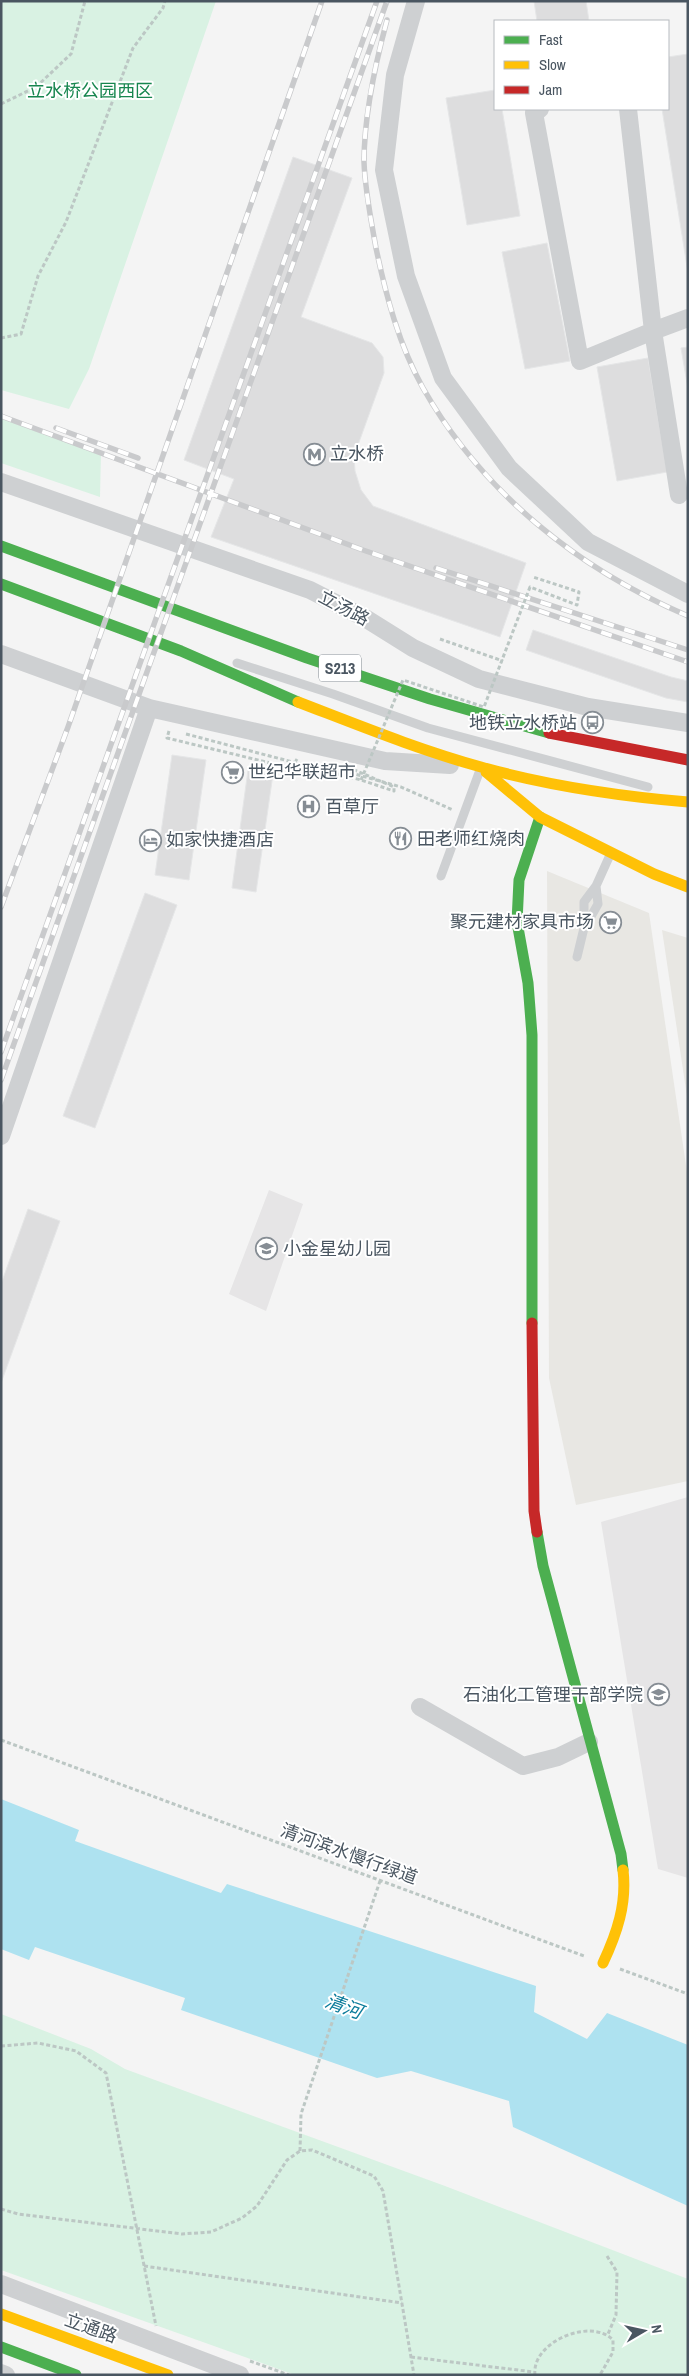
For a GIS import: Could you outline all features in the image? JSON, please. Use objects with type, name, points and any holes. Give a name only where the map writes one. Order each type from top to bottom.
[{"type":"main road","name":"S213","points":[[1,546],[234,633],[494,718],[594,743],[688,760]]},
{"type":"main road","points":[[1,584],[181,651],[295,701],[374,732],[481,767],[549,783],[628,797],[688,800]]},
{"type":"main road","points":[[481,767],[540,817],[654,874],[688,887]]},
{"type":"main road","points":[[540,817],[519,880],[517,922],[528,983],[532,1035],[531,1279],[534,1511],[543,1566],[589,1742],[621,1854],[625,1890],[617,1933],[603,1963]]},
{"type":"main road","name":"立通路","points":[[1,2314],[168,2375]]},
{"type":"main road","points":[[1,2347],[76,2375]]},
{"type":"street","points":[[416,1],[395,75],[384,170],[406,276],[443,378],[509,468],[588,542],[688,594]]},
{"type":"street","points":[[538,110],[534,113],[580,361],[688,318]]},
{"type":"street","points":[[628,110],[653,331],[679,495]]},
{"type":"street","name":"立汤路","points":[[1,482],[310,590],[365,618],[413,648],[479,680],[588,707],[688,723]]},
{"type":"street","points":[[1,654],[149,708],[385,761],[481,767]]},
{"type":"street","points":[[1,1136],[149,708]]},
{"type":"street","points":[[420,1707],[523,1766],[558,1758],[589,1742]]},
{"type":"street","points":[[1,2284],[240,2375]]},
{"type":"street","points":[[1,2373],[6,2375]]},
{"type":"lane","points":[[181,651],[249,666],[428,728],[504,750],[603,774],[688,800]]},
{"type":"lane","points":[[441,876],[481,767]]},
{"type":"lane","points":[[577,957],[584,928],[584,902],[596,886],[611,852]]},
{"type":"path","points":[[1,104],[36,86],[71,54],[85,1]]},
{"type":"path","points":[[1,338],[21,334],[38,276],[66,222],[133,48],[163,8],[165,1]]},
{"type":"path","points":[[360,780],[403,680],[484,707],[530,587],[577,605],[579,592],[533,577]]},
{"type":"path","points":[[440,639],[503,661]]},
{"type":"path","points":[[169,731],[167,738],[291,768],[295,759],[401,787],[458,812]]},
{"type":"path","points":[[186,734],[360,780],[394,791],[394,787],[350,768]]},
{"type":"path","name":"清河滨水慢行绿道","points":[[1,1740],[688,1994]]},
{"type":"path","points":[[300,2151],[301,2114],[380,1881]]},
{"type":"path","points":[[1,2046],[38,2043],[76,2051],[106,2073],[160,2344]]},
{"type":"path","points":[[1,2209],[18,2214],[182,2234],[211,2232],[242,2218],[257,2206],[288,2160],[300,2151],[312,2150],[374,2176],[380,2183],[383,2191],[414,2375]]},
{"type":"path","points":[[607,2256],[617,2272],[616,2315],[608,2334]]},
{"type":"path","points":[[144,2266],[402,2303]]},
{"type":"path","points":[[411,2357],[534,2374],[539,2358],[549,2344],[561,2337],[578,2332],[598,2332],[608,2334],[613,2340],[613,2352],[600,2375]]},
{"type":"shaded area","name":"聚元建材家具市场","points":[[547,871],[649,913],[688,1179],[688,1481],[576,1505],[549,1378]]},
{"type":"shaded area","points":[[662,930],[688,938],[688,1103]]},
{"type":"shaded area","name":"小金星幼儿园","points":[[269,1190],[303,1204],[266,1311],[229,1294]]},
{"type":"shaded area","name":"石油化工管理干部学院","points":[[688,1497],[688,1878],[658,1869],[601,1522]]},
{"type":"green space","name":"立水桥公园西区","points":[[1,1],[216,1],[89,369],[69,409],[1,390]]},
{"type":"green space","points":[[1,416],[101,452],[100,497],[1,463]]},
{"type":"green space","points":[[1,2014],[91,2049],[125,2069],[445,2186],[688,2279],[688,2375],[295,2375],[1,2270]]},
{"type":"water","name":"清河","points":[[1,1799],[79,1830],[75,1841],[221,1893],[227,1884],[536,1986],[534,2012],[587,2039],[607,2013],[688,2045],[688,2206],[513,2127],[509,2101],[411,2071],[377,2078],[181,2010],[185,1998],[35,1947],[29,1960],[1,1949]]},
{"type":"building","points":[[534,1],[586,1],[589,20],[537,20]]},
{"type":"building","points":[[688,54],[688,273],[662,110],[669,110],[669,57]]},
{"type":"building","points":[[494,90],[494,110],[502,110],[520,216],[467,225],[446,98]]},
{"type":"building","name":"立水桥","points":[[293,157],[352,178],[301,317],[372,343],[383,357],[384,373],[354,456],[355,471],[361,490],[373,506],[526,563],[500,637],[211,537],[234,479],[184,460]]},
{"type":"building","points":[[547,243],[570,361],[525,369],[502,252]]},
{"type":"building","points":[[688,347],[688,389],[681,348]]},
{"type":"building","points":[[648,358],[667,472],[617,481],[597,367]]},
{"type":"building","points":[[533,630],[671,677],[688,681],[688,702],[666,698],[526,650]]},
{"type":"building","points":[[172,755],[206,760],[189,880],[155,875]]},
{"type":"building","points":[[248,770],[273,774],[256,892],[232,888]]},
{"type":"building","points":[[145,893],[177,905],[95,1128],[63,1116]]},
{"type":"building","points":[[28,1209],[60,1221],[1,1383],[1,1284]]},
{"type":"railway","points":[[1,907],[68,727],[322,1]]},
{"type":"railway","points":[[1,1052],[377,1]]},
{"type":"railway","points":[[1,1080],[387,1]]},
{"type":"railway","points":[[387,20],[374,72],[368,108],[364,162],[372,227],[384,284],[394,320],[414,372],[447,426],[474,461],[536,523],[571,551],[608,575],[647,597],[688,616]]},
{"type":"railway","points":[[1,416],[363,550],[688,662]]},
{"type":"railway","points":[[56,428],[138,458]]},
{"type":"railway","points":[[436,568],[688,650]]},
{"type":"traffic: fast","points":[[1,546],[307,658],[430,699],[549,733]]},
{"type":"traffic: fast","points":[[1,584],[181,651],[298,702]]},
{"type":"traffic: fast","points":[[532,1323],[532,1035],[528,983],[517,922],[519,880],[540,817]]},
{"type":"traffic: fast","points":[[537,1532],[543,1566],[621,1854],[623,1870]]},
{"type":"traffic: fast","points":[[1,2347],[76,2375]]},
{"type":"traffic: slow","points":[[298,702],[412,745],[507,774],[584,789],[688,802]]},
{"type":"traffic: slow","points":[[486,772],[540,817],[654,874],[688,887]]},
{"type":"traffic: slow","points":[[603,1963],[613,1941],[620,1918],[624,1895],[623,1870]]},
{"type":"traffic: slow","points":[[1,2314],[168,2375]]},
{"type":"traffic: jam","points":[[549,733],[688,760]]},
{"type":"traffic: jam","points":[[532,1323],[534,1511],[537,1532]]},
{"type":"place","name":"立水桥","points":[[314,454]]},
{"type":"place","name":"地铁立水桥站","points":[[593,723]]},
{"type":"place","name":"世纪华联超市","points":[[232,772]]},
{"type":"place","name":"百草厅","points":[[309,807]]},
{"type":"place","name":"田老师红烧肉","points":[[401,839]]},
{"type":"place","name":"如家快捷酒店","points":[[150,840]]},
{"type":"place","name":"聚元建材家具市场","points":[[610,922]]},
{"type":"place","name":"小金星幼儿园","points":[[267,1249]]},
{"type":"place","name":"石油化工管理干部学院","points":[[659,1695]]}]
